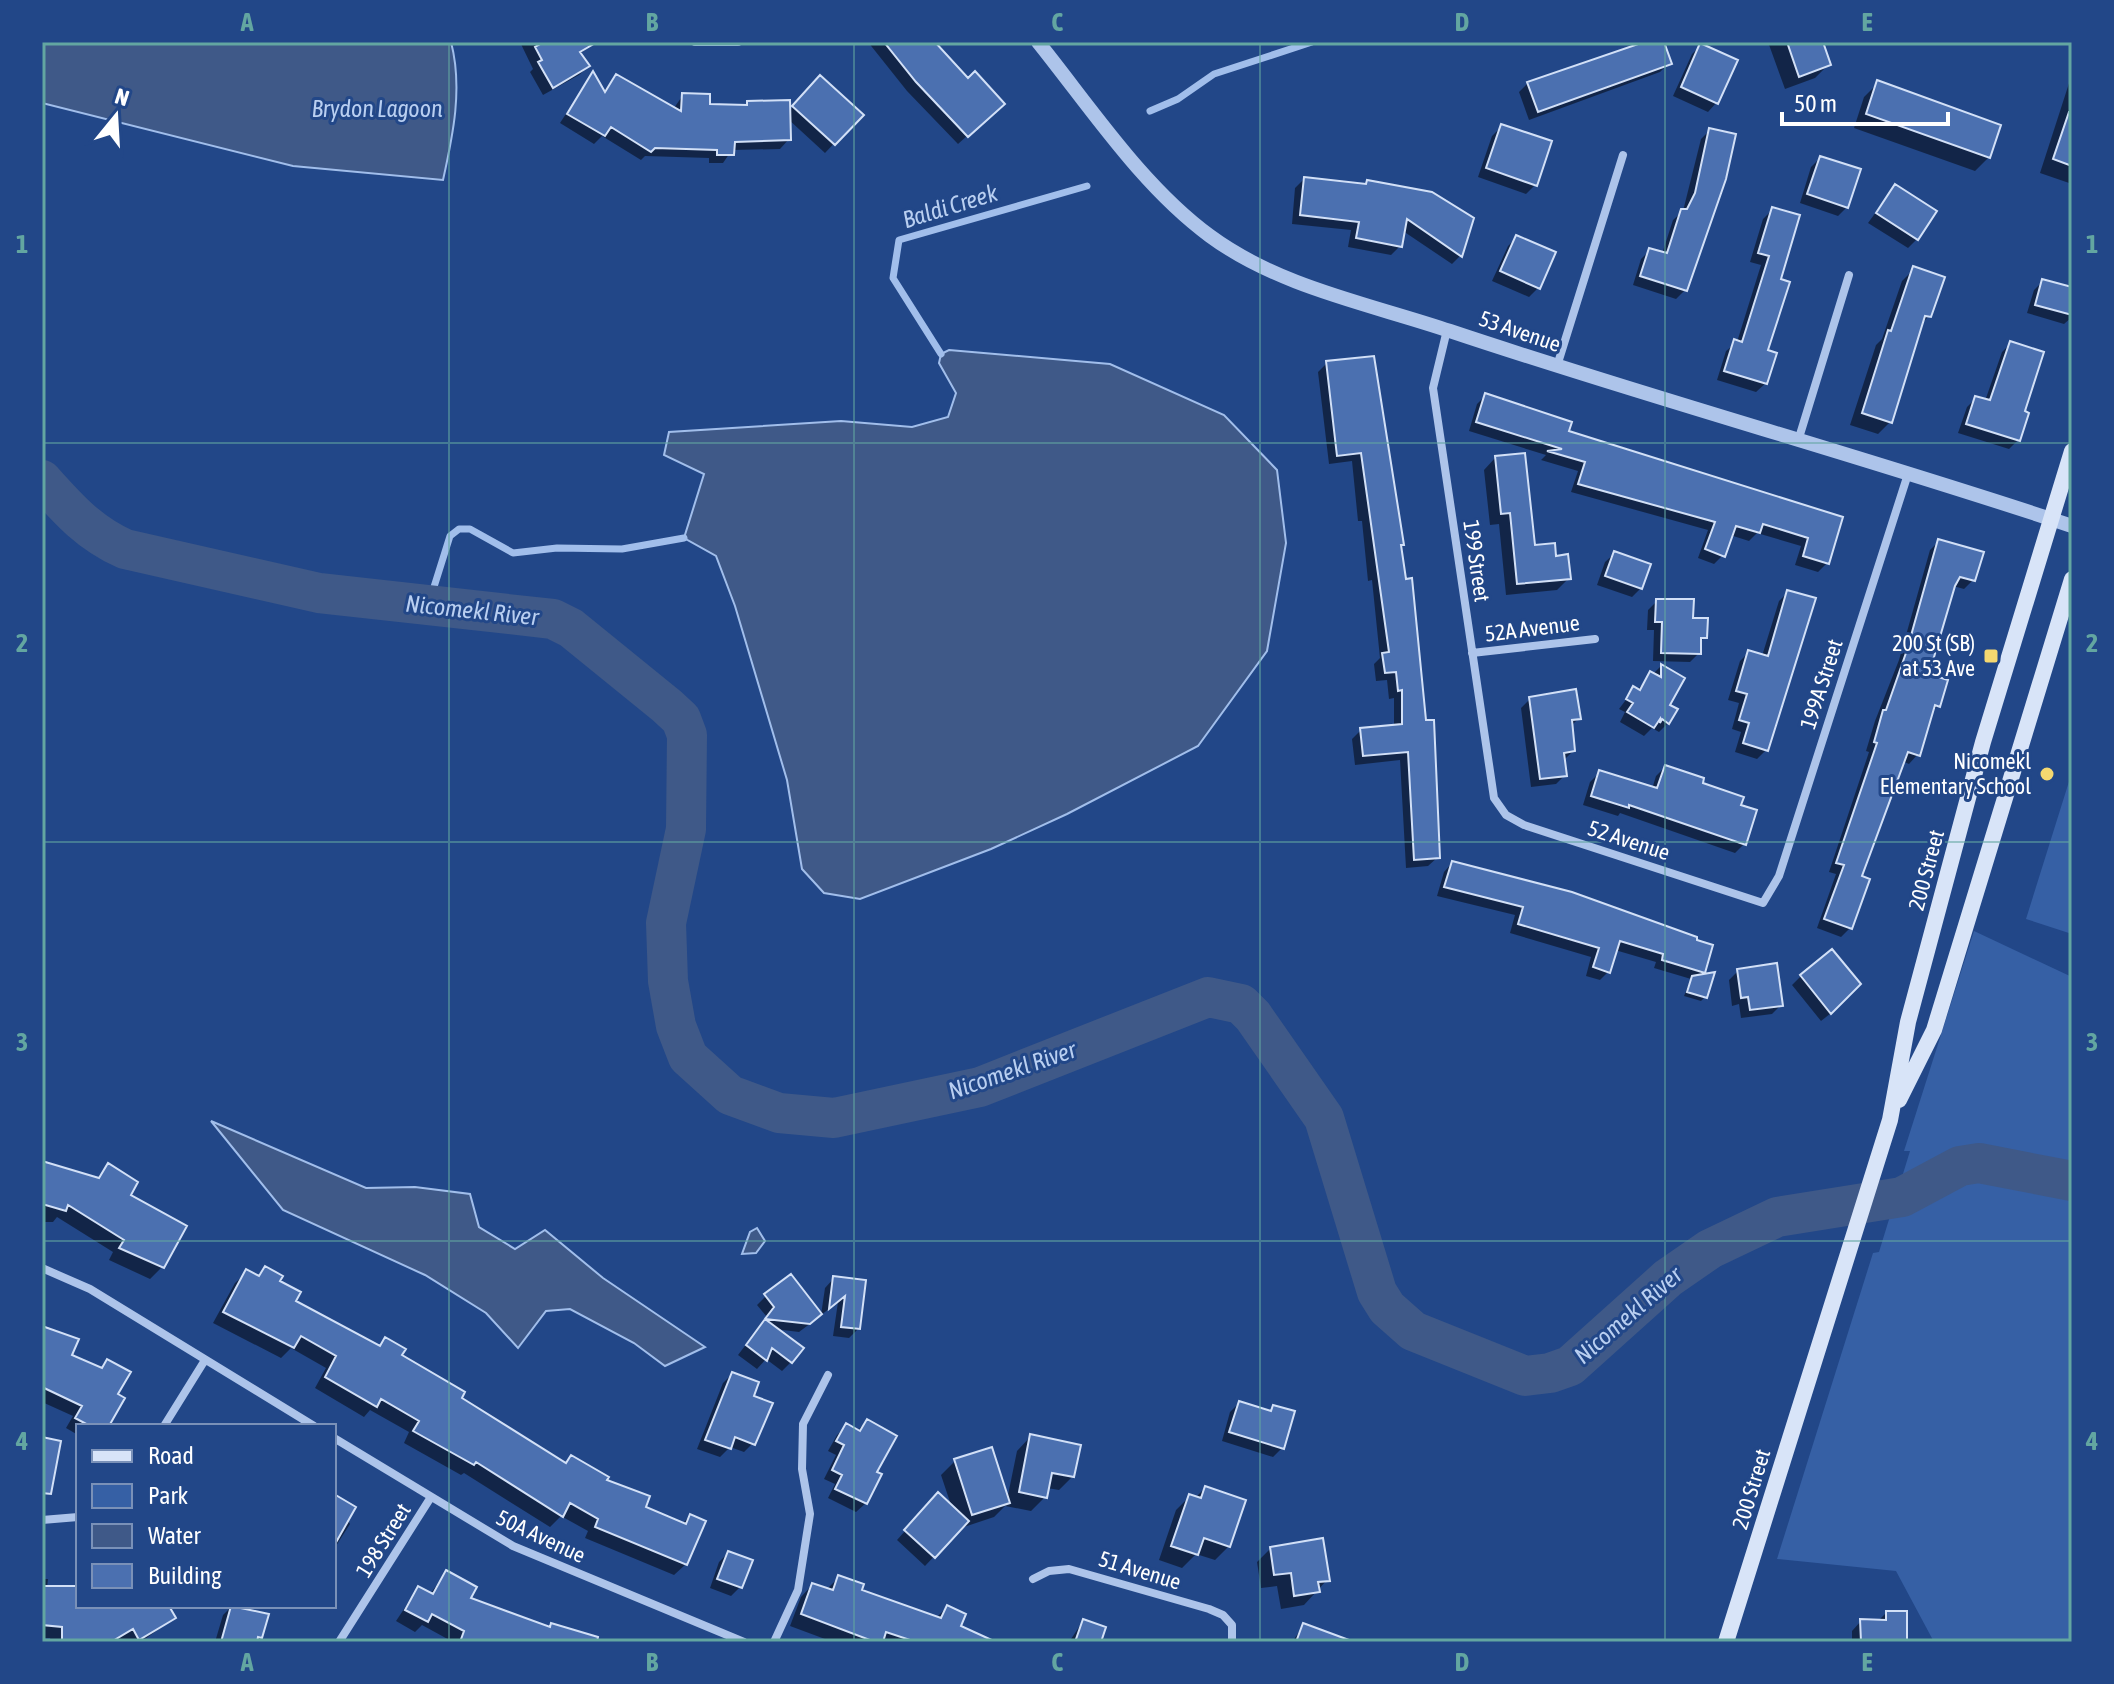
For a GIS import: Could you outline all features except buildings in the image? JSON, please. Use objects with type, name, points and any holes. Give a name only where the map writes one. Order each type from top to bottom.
[{"type":"main road","name":"200 Street","points":[[1726,1642],[1890,1120],[1908,1022],[1983,742],[2072,451]]},
{"type":"main road","name":"200 Street","points":[[1890,1120],[1934,1030],[2072,579]]},
{"type":"street","points":[[695,42],[738,42]]},
{"type":"street","name":"53 Avenue","points":[[1038,42],[1173,204],[1210,236],[1278,274],[1556,367],[2072,526]]},
{"type":"street","points":[[1556,367],[1623,155]]},
{"type":"street","points":[[1798,441],[1849,275]]},
{"type":"street","name":"199 Street","points":[[1447,330],[1433,388],[1494,798]]},
{"type":"street","name":"199A Street","points":[[1763,903],[1779,876],[1908,474]]},
{"type":"street","name":"52A Avenue","points":[[1472,653],[1595,639]]},
{"type":"street","name":"52 Avenue","points":[[1494,798],[1506,815],[1524,825],[1763,903]]},
{"type":"street","points":[[42,1268],[90,1289],[311,1424]]},
{"type":"street","points":[[165,1424],[205,1360]]},
{"type":"street","points":[[774,1642],[798,1590],[810,1514],[802,1469],[803,1424],[828,1375]]},
{"type":"street","name":"50A Avenue","points":[[336,1439],[513,1546],[744,1642]]},
{"type":"street","name":"198 Street","points":[[339,1642],[431,1497]]},
{"type":"street","points":[[42,1520],[76,1517]]},
{"type":"street","name":"51 Avenue","points":[[1033,1579],[1049,1571],[1069,1569],[1089,1572],[1209,1609],[1223,1615],[1232,1625],[1232,1642]]},
{"type":"green space","points":[[2072,772],[2072,934],[2026,919]]},
{"type":"green space","points":[[1974,931],[2072,977],[2072,1642],[1934,1642],[1896,1571],[1777,1559],[1873,1253],[1879,1252],[1910,1151],[1904,1151]]},
{"type":"water","name":"Brydon Lagoon","points":[[42,42],[451,42],[456,94],[443,180],[293,166],[42,103]]},
{"type":"water","points":[[949,350],[1110,364],[1224,415],[1277,470],[1286,543],[1267,651],[1198,746],[1067,814],[991,849],[860,899],[824,893],[802,869],[787,780],[735,606],[716,556],[684,538],[704,474],[664,455],[669,432],[841,421],[912,427],[948,417],[956,393],[939,363],[941,354]]},
{"type":"water","points":[[211,1121],[366,1188],[415,1187],[470,1194],[479,1227],[515,1249],[545,1230],[603,1278],[705,1347],[665,1366],[634,1343],[570,1309],[546,1311],[518,1348],[486,1313],[425,1275],[283,1210]]},
{"type":"water","points":[[757,1228],[765,1241],[756,1253],[742,1254],[750,1232]]},
{"type":"waterway","name":"Baldi Creek","points":[[1150,111],[1178,99],[1214,74],[1312,42]]},
{"type":"waterway","name":"Baldi Creek","points":[[941,354],[893,278],[899,240],[1087,186]]},
{"type":"waterway","name":"Nicomekl River","points":[[42,480],[90,528],[125,549],[319,593],[553,619],[571,628],[667,706],[681,719],[687,735],[686,829],[666,923],[668,981],[676,1026],[688,1057],[730,1095],[779,1113],[834,1118],[980,1087],[1208,997],[1241,1004],[1253,1016],[1324,1118],[1377,1292],[1387,1308],[1413,1331],[1525,1376],[1550,1373],[1570,1366],[1668,1278],[1710,1249],[1777,1217],[1902,1197],[1960,1166],[1979,1163],[2072,1181]]},
{"type":"waterway","name":"Baldi Creek","points":[[428,606],[450,536],[459,529],[470,529],[513,553],[557,548],[622,549],[684,538]]},
{"type":"place","name":"200 St (SB) at 53 Ave","points":[[1991,656]]},
{"type":"place","name":"Nicomekl Elementary School","points":[[2047,774]]}]
